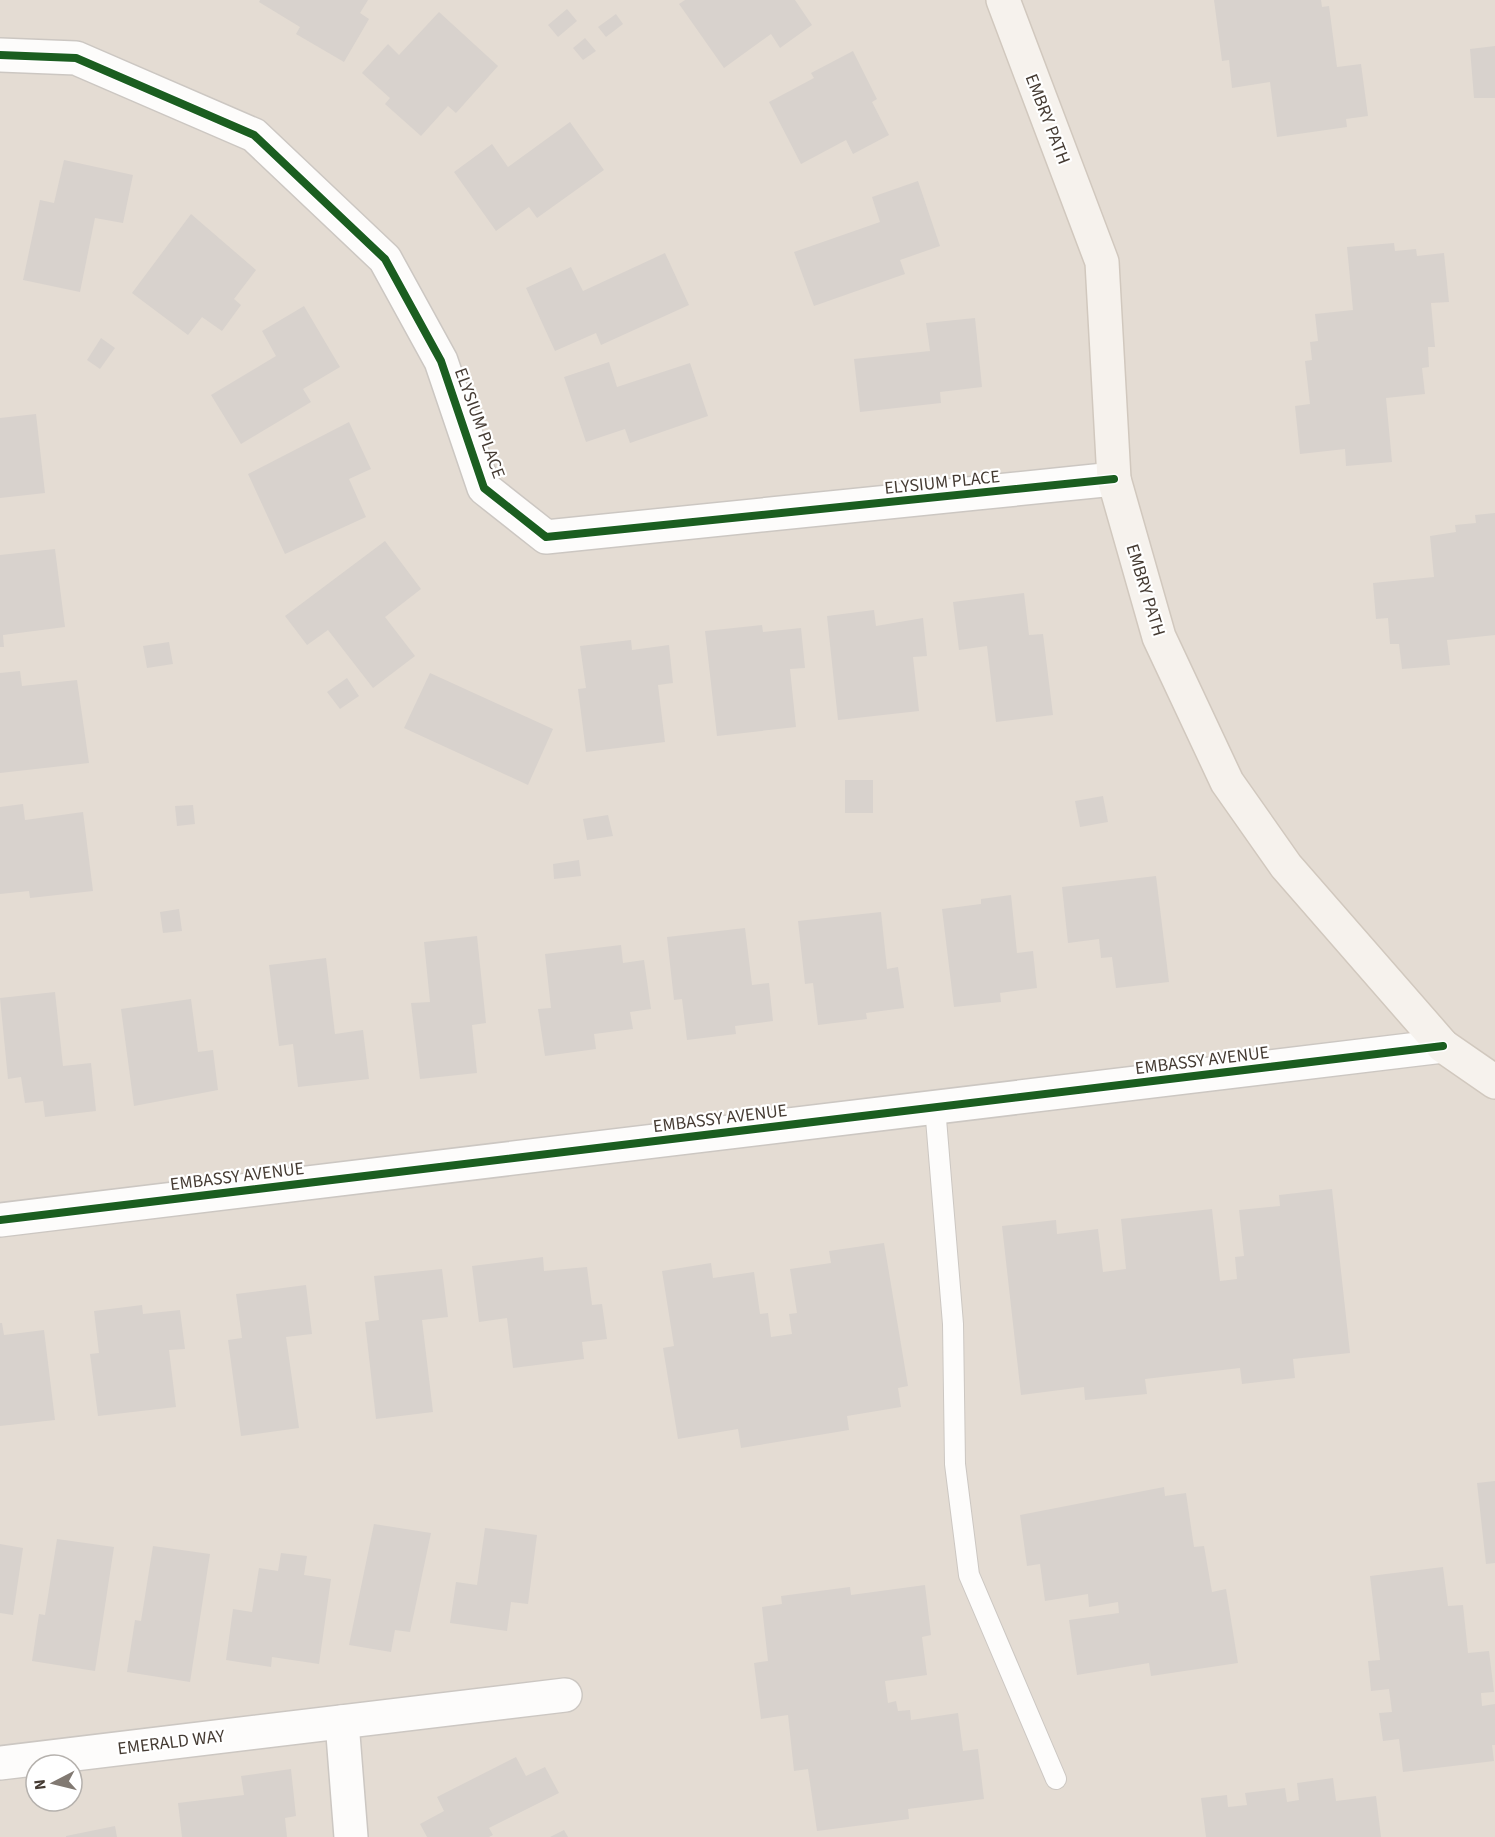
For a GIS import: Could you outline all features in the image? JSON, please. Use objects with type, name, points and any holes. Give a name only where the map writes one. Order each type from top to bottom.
[{"type":"street","name":"EMBRY PATH","points":[[1003,0],[1102,262],[1114,479],[1160,637],[1227,782],[1286,866],[1443,1046],[1495,1082]]},
{"type":"street","name":"ELYSIUM PLACE","points":[[0,55],[75,58],[254,135],[386,259],[441,361],[484,488],[546,537],[1114,479]]},
{"type":"street","name":"EMBASSY AVENUE","points":[[0,1220],[1443,1046]]},
{"type":"street","name":"EMERALD WAY","points":[[0,1763],[566,1695]]},
{"type":"street","points":[[342,1722],[351,1837]]},
{"type":"lane","points":[[935,1107],[952,1324],[955,1464],[969,1575],[1056,1779]]},
{"type":"shaded area","points":[[0,0],[1495,0],[1495,1837],[0,1837]]},
{"type":"building","points":[[260,0],[368,0],[360,13],[369,19],[344,62],[296,34],[300,27],[259,2]]},
{"type":"building","points":[[685,0],[795,0],[812,25],[780,48],[771,34],[724,68],[679,4]]},
{"type":"building","points":[[1214,0],[1321,0],[1322,7],[1329,6],[1337,67],[1361,64],[1368,116],[1346,119],[1347,127],[1277,137],[1270,82],[1232,88],[1229,60],[1222,61]]},
{"type":"building","points":[[567,9],[577,21],[558,37],[548,25]]},
{"type":"building","points":[[439,12],[498,66],[456,113],[448,106],[421,136],[385,104],[390,98],[362,73],[388,44],[399,55]]},
{"type":"building","points":[[616,14],[623,24],[606,37],[598,27]]},
{"type":"building","points":[[585,38],[596,51],[583,60],[573,48]]},
{"type":"building","points":[[1495,46],[1495,98],[1474,98],[1470,49]]},
{"type":"building","points":[[853,51],[877,99],[872,102],[889,135],[853,154],[846,140],[801,164],[769,102],[814,78],[811,73]]},
{"type":"building","points":[[570,122],[604,170],[537,218],[529,207],[496,231],[454,172],[492,144],[508,167]]},
{"type":"building","points":[[64,160],[133,175],[123,223],[95,218],[80,292],[23,280],[40,200],[54,203]]},
{"type":"building","points":[[918,181],[940,246],[900,260],[905,274],[814,306],[794,252],[880,222],[872,197]]},
{"type":"building","points":[[191,214],[256,270],[234,299],[241,305],[222,331],[202,317],[188,335],[132,293]]},
{"type":"building","points":[[1394,243],[1395,251],[1416,249],[1417,256],[1444,253],[1449,302],[1431,303],[1435,347],[1428,347],[1429,367],[1422,368],[1425,394],[1386,398],[1392,462],[1346,466],[1345,449],[1300,454],[1295,406],[1310,404],[1305,361],[1312,360],[1310,342],[1318,341],[1315,314],[1353,310],[1347,247]]},
{"type":"building","points":[[665,253],[689,305],[601,345],[596,333],[555,351],[526,288],[571,267],[583,291]]},
{"type":"building","points":[[304,306],[340,367],[303,389],[311,402],[241,444],[211,395],[276,356],[262,331]]},
{"type":"building","points":[[975,318],[982,387],[940,392],[941,403],[860,412],[854,359],[930,351],[926,323]]},
{"type":"building","points":[[101,338],[115,348],[100,369],[87,360]]},
{"type":"building","points":[[609,362],[617,387],[690,363],[708,416],[630,443],[625,429],[586,442],[564,377]]},
{"type":"building","points":[[36,414],[45,493],[0,498],[0,418]]},
{"type":"building","points":[[349,422],[371,469],[349,479],[366,517],[285,554],[248,474]]},
{"type":"building","points":[[1495,513],[1495,635],[1447,640],[1450,665],[1402,669],[1399,644],[1390,644],[1388,618],[1376,619],[1373,583],[1434,577],[1430,536],[1456,532],[1455,525],[1476,523],[1475,515]]},
{"type":"building","points":[[385,541],[421,589],[385,617],[415,656],[373,688],[328,630],[307,645],[285,616]]},
{"type":"building","points":[[55,549],[65,627],[3,635],[4,647],[0,647],[0,555]]},
{"type":"building","points":[[1024,593],[1029,635],[1043,634],[1053,715],[996,722],[987,646],[959,650],[953,602]]},
{"type":"building","points":[[874,610],[876,626],[923,618],[927,656],[913,657],[919,711],[838,720],[827,616]]},
{"type":"building","points":[[762,625],[763,632],[801,628],[805,668],[790,669],[796,727],[717,736],[705,631]]},
{"type":"building","points":[[631,640],[632,650],[669,645],[673,683],[658,685],[665,742],[586,752],[578,689],[586,688],[580,646]]},
{"type":"building","points":[[169,642],[173,664],[147,668],[143,646]]},
{"type":"building","points":[[20,671],[22,686],[77,680],[89,763],[0,773],[0,673]]},
{"type":"building","points":[[430,673],[553,729],[528,785],[404,728]]},
{"type":"building","points":[[347,678],[359,696],[340,709],[327,692]]},
{"type":"building","points":[[845,780],[873,780],[873,813],[845,813]]},
{"type":"building","points":[[1103,796],[1108,822],[1080,827],[1075,801]]},
{"type":"building","points":[[23,804],[25,820],[83,812],[93,891],[30,898],[29,891],[0,894],[0,807]]},
{"type":"building","points":[[193,805],[195,824],[177,826],[175,806]]},
{"type":"building","points":[[608,815],[613,836],[587,840],[583,819]]},
{"type":"building","points":[[579,860],[581,876],[554,879],[553,864]]},
{"type":"building","points":[[1156,876],[1169,982],[1116,988],[1112,957],[1101,958],[1099,939],[1068,943],[1062,887]]},
{"type":"building","points":[[1011,895],[1017,953],[1033,951],[1037,988],[1000,993],[1001,1002],[954,1007],[942,909],[981,904],[981,899]]},
{"type":"building","points":[[179,909],[182,931],[163,933],[160,912]]},
{"type":"building","points":[[881,912],[887,969],[898,967],[904,1008],[866,1013],[867,1019],[818,1025],[813,983],[805,984],[798,921]]},
{"type":"building","points":[[745,928],[752,985],[769,983],[773,1021],[735,1026],[736,1034],[687,1040],[682,999],[674,1000],[667,937]]},
{"type":"building","points":[[477,936],[486,1023],[472,1025],[477,1073],[420,1079],[411,1003],[430,1002],[424,942]]},
{"type":"building","points":[[621,945],[623,963],[644,960],[651,1009],[630,1012],[633,1029],[594,1034],[596,1049],[545,1056],[538,1009],[551,1008],[545,954]]},
{"type":"building","points":[[326,958],[335,1034],[363,1030],[369,1079],[298,1087],[293,1044],[279,1046],[269,965]]},
{"type":"building","points":[[55,992],[63,1066],[91,1063],[96,1111],[45,1117],[43,1101],[25,1103],[21,1077],[8,1079],[0,998]]},
{"type":"building","points":[[191,999],[198,1052],[213,1050],[218,1090],[134,1106],[121,1009]]},
{"type":"building","points":[[1332,1189],[1350,1353],[1293,1359],[1295,1378],[1242,1384],[1240,1368],[1145,1379],[1147,1394],[1085,1400],[1084,1387],[1021,1395],[1002,1226],[1056,1220],[1057,1234],[1098,1229],[1103,1272],[1126,1269],[1121,1219],[1212,1209],[1220,1281],[1237,1279],[1235,1257],[1244,1256],[1239,1210],[1280,1206],[1279,1195]]},
{"type":"building","points":[[884,1243],[908,1386],[898,1388],[901,1407],[847,1416],[849,1430],[741,1448],[738,1429],[678,1439],[663,1348],[674,1346],[662,1271],[711,1263],[713,1278],[754,1272],[760,1314],[768,1313],[771,1337],[792,1334],[789,1314],[797,1313],[790,1269],[831,1263],[829,1251]]},
{"type":"building","points":[[543,1257],[544,1271],[587,1267],[592,1305],[602,1304],[607,1339],[582,1342],[584,1359],[513,1368],[507,1318],[479,1322],[472,1266]]},
{"type":"building","points":[[442,1269],[448,1317],[422,1320],[433,1412],[376,1419],[365,1322],[379,1320],[374,1276]]},
{"type":"building","points":[[306,1285],[312,1334],[286,1337],[299,1428],[241,1436],[228,1340],[242,1338],[236,1294]]},
{"type":"building","points":[[142,1305],[143,1314],[180,1310],[185,1349],[169,1350],[176,1407],[98,1416],[90,1354],[99,1353],[94,1311]]},
{"type":"building","points":[[0,1323],[2,1323],[4,1335],[44,1330],[55,1420],[0,1426]]},
{"type":"building","points":[[1495,1481],[1495,1563],[1486,1564],[1477,1483]]},
{"type":"building","points":[[1164,1487],[1165,1496],[1186,1493],[1194,1547],[1204,1546],[1212,1592],[1226,1589],[1238,1663],[1151,1676],[1149,1663],[1077,1675],[1069,1620],[1119,1613],[1118,1602],[1089,1607],[1088,1594],[1045,1601],[1040,1564],[1027,1566],[1020,1515]]},
{"type":"building","points":[[374,1524],[431,1533],[410,1632],[395,1630],[391,1652],[349,1645]]},
{"type":"building","points":[[485,1528],[537,1535],[528,1604],[511,1602],[507,1631],[450,1623],[456,1582],[477,1585]]},
{"type":"building","points":[[57,1539],[114,1547],[95,1671],[32,1661],[39,1614],[45,1615]]},
{"type":"building","points":[[0,1544],[23,1548],[13,1615],[0,1613]]},
{"type":"building","points":[[153,1546],[210,1554],[190,1682],[127,1672],[135,1620],[141,1621]]},
{"type":"building","points":[[281,1553],[307,1556],[304,1575],[331,1579],[319,1664],[272,1657],[271,1667],[226,1660],[233,1609],[252,1612],[259,1568],[278,1571]]},
{"type":"building","points":[[1443,1567],[1448,1606],[1463,1605],[1468,1653],[1489,1651],[1494,1692],[1481,1693],[1482,1706],[1495,1704],[1495,1745],[1492,1745],[1494,1761],[1403,1772],[1399,1739],[1383,1741],[1379,1713],[1392,1712],[1389,1689],[1371,1691],[1368,1661],[1380,1660],[1370,1576]]},
{"type":"building","points":[[925,1585],[931,1635],[922,1637],[927,1675],[885,1681],[888,1703],[896,1701],[898,1711],[910,1710],[911,1720],[958,1713],[963,1751],[978,1749],[984,1799],[908,1809],[909,1819],[817,1831],[808,1769],[794,1771],[788,1715],[761,1719],[754,1663],[768,1661],[762,1607],[782,1604],[781,1596],[850,1587],[851,1595]]},
{"type":"building","points":[[516,1757],[526,1776],[545,1767],[559,1793],[489,1828],[493,1835],[489,1837],[427,1837],[420,1824],[444,1811],[437,1797]]},
{"type":"building","points":[[291,1769],[296,1816],[285,1818],[287,1837],[182,1837],[178,1803],[244,1795],[241,1776]]},
{"type":"building","points":[[1333,1778],[1336,1801],[1376,1796],[1381,1837],[1206,1837],[1201,1798],[1227,1795],[1228,1807],[1247,1805],[1245,1793],[1285,1788],[1287,1802],[1299,1800],[1297,1783]]},
{"type":"building","points":[[115,1826],[117,1837],[66,1837],[66,1836]]},
{"type":"building","points":[[564,1830],[568,1837],[550,1837]]},
{"type":"cycle path","points":[[0,55],[76,58],[254,135],[385,259],[441,361],[484,488],[546,537],[1114,479]]},
{"type":"cycle path","points":[[0,1220],[1443,1046]]}]
